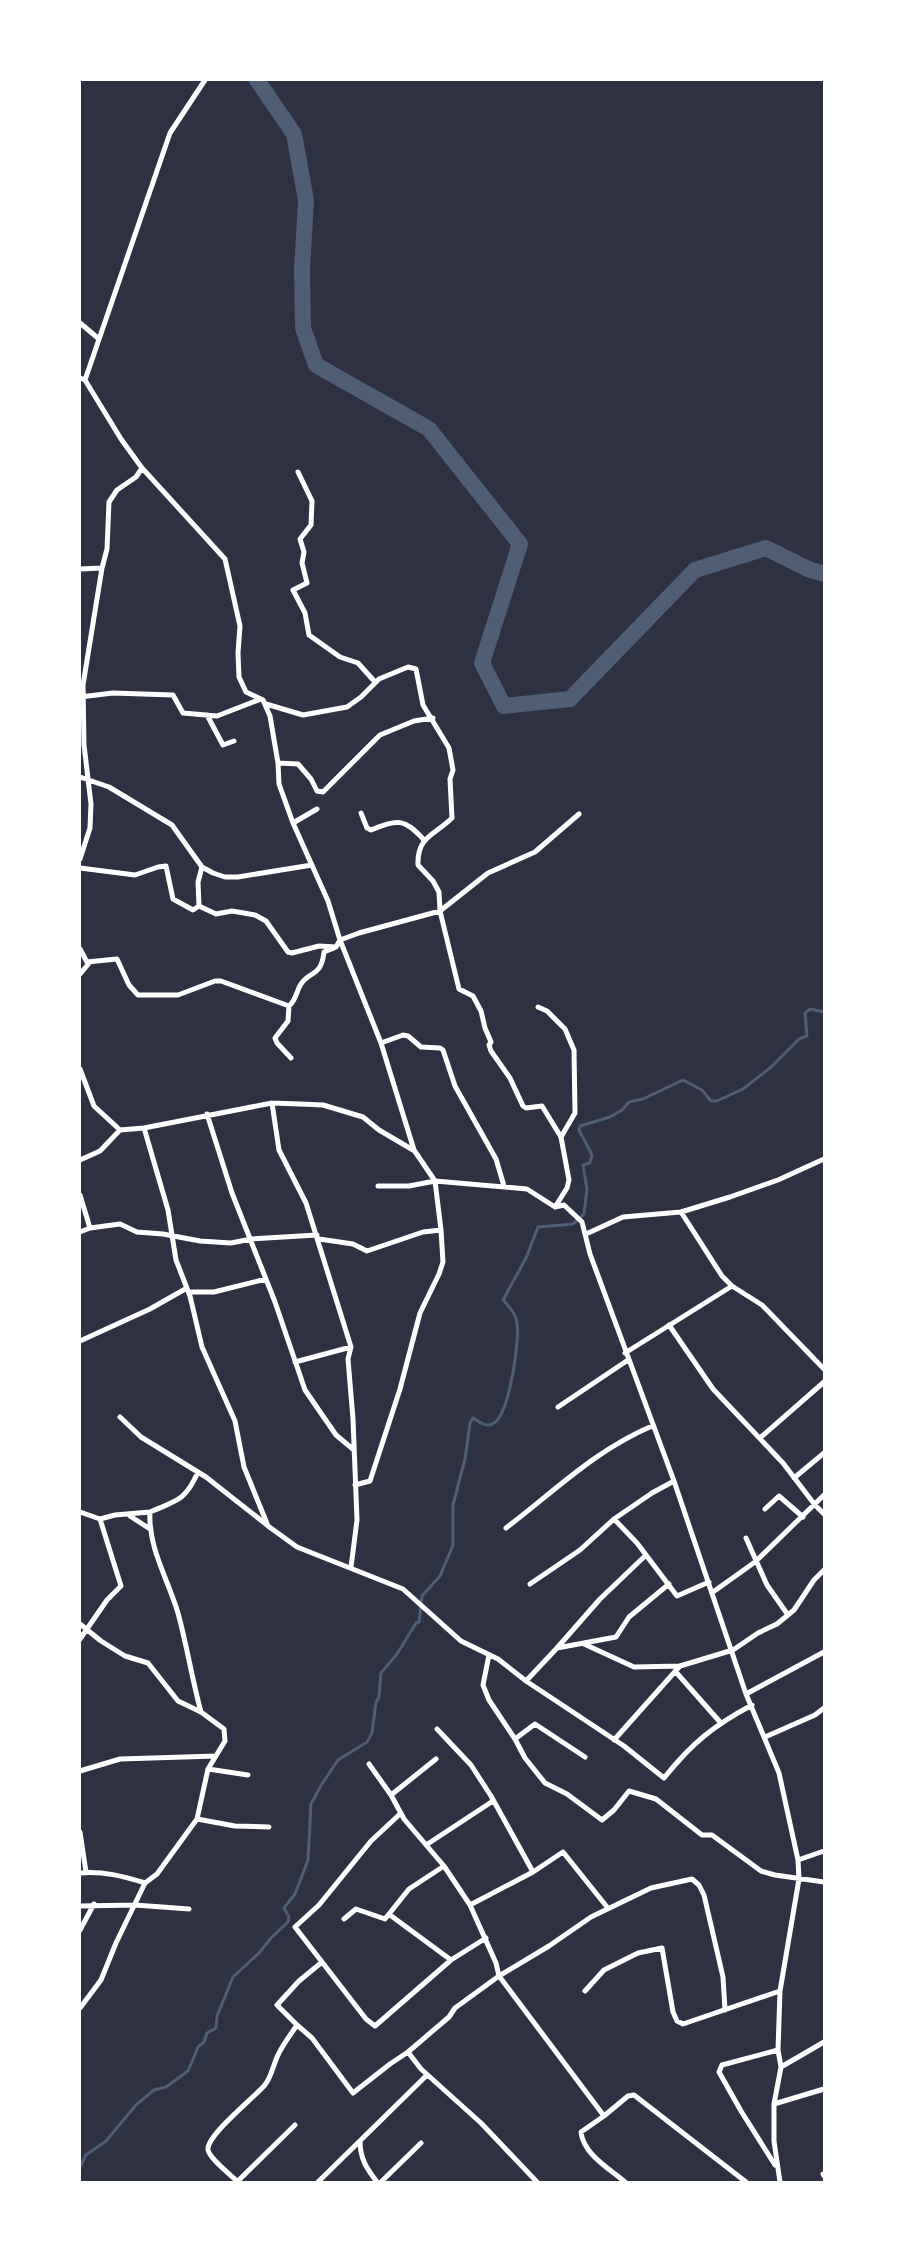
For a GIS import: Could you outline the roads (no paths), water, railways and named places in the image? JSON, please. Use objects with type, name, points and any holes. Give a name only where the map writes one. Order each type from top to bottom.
[{"type":"street","points":[[205,80],[170,133],[99,339],[82,379],[142,468],[225,559],[240,626],[239,676],[246,692],[266,704],[278,763],[279,784],[293,823],[328,901],[340,940],[381,1043],[414,1150],[435,1181],[443,1262],[420,1313],[400,1389],[370,1480],[355,1485]]},
{"type":"street","points":[[80,323],[99,339]]},
{"type":"street","points":[[80,859],[90,828],[90,780],[84,745],[82,662],[99,595],[107,549],[109,502],[117,490],[136,477],[142,468]]},
{"type":"street","points":[[298,472],[312,501],[311,525],[300,539],[304,552],[302,563],[307,583],[293,590],[305,613],[309,635],[340,657],[358,663],[375,682]]},
{"type":"street","points":[[80,569],[102,568]]},
{"type":"street","points":[[266,704],[303,715],[346,707],[360,698],[375,682],[408,667],[416,669],[423,705],[433,718],[449,748],[452,761],[452,818],[424,840],[418,865],[433,881],[439,892],[440,911],[459,989],[473,996],[481,1011],[491,1042],[491,1051],[510,1078],[523,1106],[526,1108],[542,1106],[561,1137],[569,1180],[567,1188],[555,1207]]},
{"type":"street","points":[[82,696],[113,693],[173,695],[183,713],[207,716],[217,716],[261,699]]},
{"type":"street","points":[[207,716],[223,745],[234,741]]},
{"type":"street","points":[[278,763],[298,764],[311,779],[317,791],[323,792],[380,735],[414,721],[433,718]]},
{"type":"street","points":[[80,777],[109,788],[172,825],[202,867],[225,877],[312,865]]},
{"type":"street","points":[[293,823],[317,809]]},
{"type":"street","points":[[361,813],[367,828],[371,830],[388,823],[398,822],[410,826],[424,840]]},
{"type":"street","points":[[291,1058],[275,1038],[288,1021],[290,1006],[301,984],[318,970],[323,961],[324,952],[336,947],[340,940],[359,933],[440,911],[488,873],[535,852],[579,814]]},
{"type":"street","points":[[80,868],[135,875],[166,866],[173,899],[193,910],[199,906]]},
{"type":"street","points":[[199,906],[198,882],[202,867]]},
{"type":"street","points":[[199,906],[216,914],[232,911],[255,915],[266,921],[288,952],[319,946],[336,947]]},
{"type":"street","points":[[80,949],[87,962],[90,963]]},
{"type":"street","points":[[80,974],[90,963],[117,959],[129,985],[138,995],[178,995],[215,981],[221,981],[290,1006]]},
{"type":"street","points":[[538,1007],[547,1011],[565,1029],[574,1050],[575,1113],[561,1137]]},
{"type":"street","points":[[381,1043],[403,1035],[408,1036],[421,1047],[443,1050],[455,1086],[496,1159],[504,1186]]},
{"type":"street","points":[[80,1069],[94,1106],[120,1130]]},
{"type":"street","points":[[80,1160],[100,1151],[120,1130],[144,1128],[272,1103],[323,1105],[363,1117],[379,1130],[414,1150]]},
{"type":"street","points":[[272,1103],[279,1150],[306,1203],[351,1347],[348,1359],[357,1520],[351,1567]]},
{"type":"street","points":[[207,1114],[232,1193],[266,1279],[305,1390],[336,1435],[354,1450]]},
{"type":"street","points":[[144,1128],[168,1210],[176,1260],[188,1290],[202,1347],[235,1421],[244,1467],[268,1526]]},
{"type":"street","points":[[586,1234],[623,1217],[681,1212],[778,1180],[825,1159]]},
{"type":"street","points":[[378,1186],[409,1186],[435,1181],[527,1189],[555,1207],[564,1205],[582,1222],[590,1254],[674,1481],[746,1694],[779,1773],[798,1860],[799,1880],[780,1991],[778,2050],[781,2067],[774,2104],[776,2166],[780,2182]]},
{"type":"street","points":[[80,1195],[90,1228]]},
{"type":"street","points":[[681,1212],[732,1286],[762,1305],[825,1369]]},
{"type":"street","points":[[80,1232],[90,1228],[120,1224],[137,1232],[200,1241],[231,1243],[251,1239],[318,1237],[353,1244],[367,1251],[423,1232],[441,1230]]},
{"type":"street","points":[[80,1341],[188,1290],[214,1292],[266,1279]]},
{"type":"street","points":[[558,1407],[669,1325],[732,1286]]},
{"type":"street","points":[[669,1325],[713,1389],[760,1438],[825,1514]]},
{"type":"street","points":[[295,1362],[351,1347]]},
{"type":"street","points":[[760,1438],[825,1382]]},
{"type":"street","points":[[120,1417],[141,1437],[198,1472],[297,1547],[403,1589],[461,1641],[498,1659],[526,1682],[614,1740],[664,1778],[687,1750],[720,1722],[752,1705]]},
{"type":"street","points":[[506,1528],[546,1498],[584,1464],[626,1437],[652,1426]]},
{"type":"street","points":[[794,1478],[825,1453]]},
{"type":"street","points":[[80,1512],[99,1519],[150,1512],[179,1501],[191,1488],[198,1472]]},
{"type":"street","points":[[530,1584],[580,1550],[614,1519],[674,1481]]},
{"type":"street","points":[[713,1592],[755,1562],[825,1495]]},
{"type":"street","points":[[765,1509],[779,1496],[802,1517]]},
{"type":"street","points":[[150,1512],[150,1529],[155,1552],[177,1610],[201,1712]]},
{"type":"street","points":[[129,1515],[150,1529]]},
{"type":"street","points":[[80,1639],[121,1586],[99,1519]]},
{"type":"street","points":[[614,1519],[646,1555],[677,1596],[709,1582]]},
{"type":"street","points":[[746,1538],[767,1585],[788,1615]]},
{"type":"street","points":[[526,1682],[600,1599],[646,1555]]},
{"type":"street","points":[[582,1643],[634,1667],[677,1668],[733,1650],[788,1615],[794,1610],[814,1580],[825,1570]]},
{"type":"street","points":[[557,1648],[616,1636],[629,1617],[669,1584]]},
{"type":"street","points":[[80,1624],[125,1656],[148,1663],[178,1701],[201,1712],[224,1729],[225,1741],[208,1769],[197,1819],[157,1875],[145,1883],[101,1980],[80,2008]]},
{"type":"street","points":[[746,1694],[825,1652]]},
{"type":"street","points":[[489,1655],[483,1685],[489,1700],[516,1739],[525,1758],[545,1783],[567,1794],[602,1820],[614,1810],[628,1791],[656,1799],[702,1834],[712,1835],[761,1871],[799,1880],[825,1882]]},
{"type":"street","points":[[677,1668],[720,1722]]},
{"type":"street","points":[[614,1740],[677,1668]]},
{"type":"street","points":[[765,1737],[815,1715],[825,1708]]},
{"type":"street","points":[[516,1739],[534,1724],[585,1757]]},
{"type":"street","points":[[437,1730],[471,1765],[533,1872]]},
{"type":"street","points":[[80,1771],[120,1760],[216,1756]]},
{"type":"street","points":[[391,1795],[436,1759]]},
{"type":"street","points":[[369,1764],[401,1813],[444,1866],[470,1905],[486,1938],[499,1976],[604,2116]]},
{"type":"street","points":[[208,1769],[248,1775]]},
{"type":"street","points":[[426,1845],[493,1801]]},
{"type":"street","points":[[401,1813],[371,1841],[319,1905],[295,1927],[366,2019],[375,2026],[451,1960],[486,1938]]},
{"type":"street","points":[[197,1819],[235,1826],[270,1827]]},
{"type":"street","points":[[80,1832],[83,1872],[120,1875],[145,1883]]},
{"type":"street","points":[[798,1860],[825,1851]]},
{"type":"street","points":[[470,1905],[533,1872],[563,1852],[607,1907]]},
{"type":"street","points":[[344,1919],[356,1909],[385,1919],[410,1889],[444,1866]]},
{"type":"street","points":[[322,1962],[299,1981],[277,2006],[312,2038],[353,2093],[408,2052],[449,2017],[455,2008],[499,1976],[607,1907],[651,1888],[692,1879],[699,1884],[704,1895],[723,1977],[725,2010]]},
{"type":"street","points":[[80,1930],[94,1904]]},
{"type":"street","points":[[80,1905],[135,1905],[189,1909]]},
{"type":"street","points":[[390,1915],[451,1960]]},
{"type":"street","points":[[585,1991],[604,1970],[638,1953],[662,1948],[673,2012],[677,2021],[683,2024],[780,1991]]},
{"type":"street","points":[[295,2125],[238,2182],[208,2153],[208,2148],[241,2107],[265,2085],[280,2051],[297,2025]]},
{"type":"street","points":[[781,2067],[825,2042]]},
{"type":"street","points":[[776,2166],[719,2072],[722,2065],[778,2050]]},
{"type":"street","points":[[408,2052],[427,2074],[481,2123],[537,2182]]},
{"type":"street","points":[[318,2182],[427,2074]]},
{"type":"street","points":[[774,2104],[825,2089]]},
{"type":"street","points":[[625,2182],[603,2164],[581,2139],[580,2132],[628,2096],[634,2095],[746,2182]]},
{"type":"street","points":[[360,2141],[360,2153],[364,2164],[379,2182],[421,2144]]},
{"type":"waterway","points":[[257,80],[294,134],[306,200],[302,269],[303,328],[316,365],[429,429],[520,544],[482,663],[504,706],[570,699],[695,570],[766,548],[808,569],[824,574]]},
{"type":"waterway","points":[[80,2167],[86,2155],[106,2141],[136,2105],[154,2090],[166,2087],[188,2071],[207,2033],[216,2028],[217,2016],[233,1977],[288,1922],[289,1917],[284,1908],[295,1894],[308,1860],[311,1804],[338,1760],[367,1742],[372,1733],[381,1673],[397,1654],[416,1623],[419,1622],[422,1596],[440,1576],[453,1545],[453,1505],[465,1459],[470,1423],[473,1418],[483,1424],[494,1423],[499,1417],[509,1392],[515,1360],[517,1323],[515,1316],[503,1300],[526,1258],[538,1227],[573,1224],[584,1214],[587,1189],[583,1165],[590,1163],[592,1155],[579,1130],[580,1126],[610,1117],[622,1110],[629,1102],[643,1099],[683,1080],[702,1090],[711,1101],[717,1101],[743,1089],[770,1068],[799,1039],[807,1036],[805,1013],[810,1009],[824,1012]]}]
